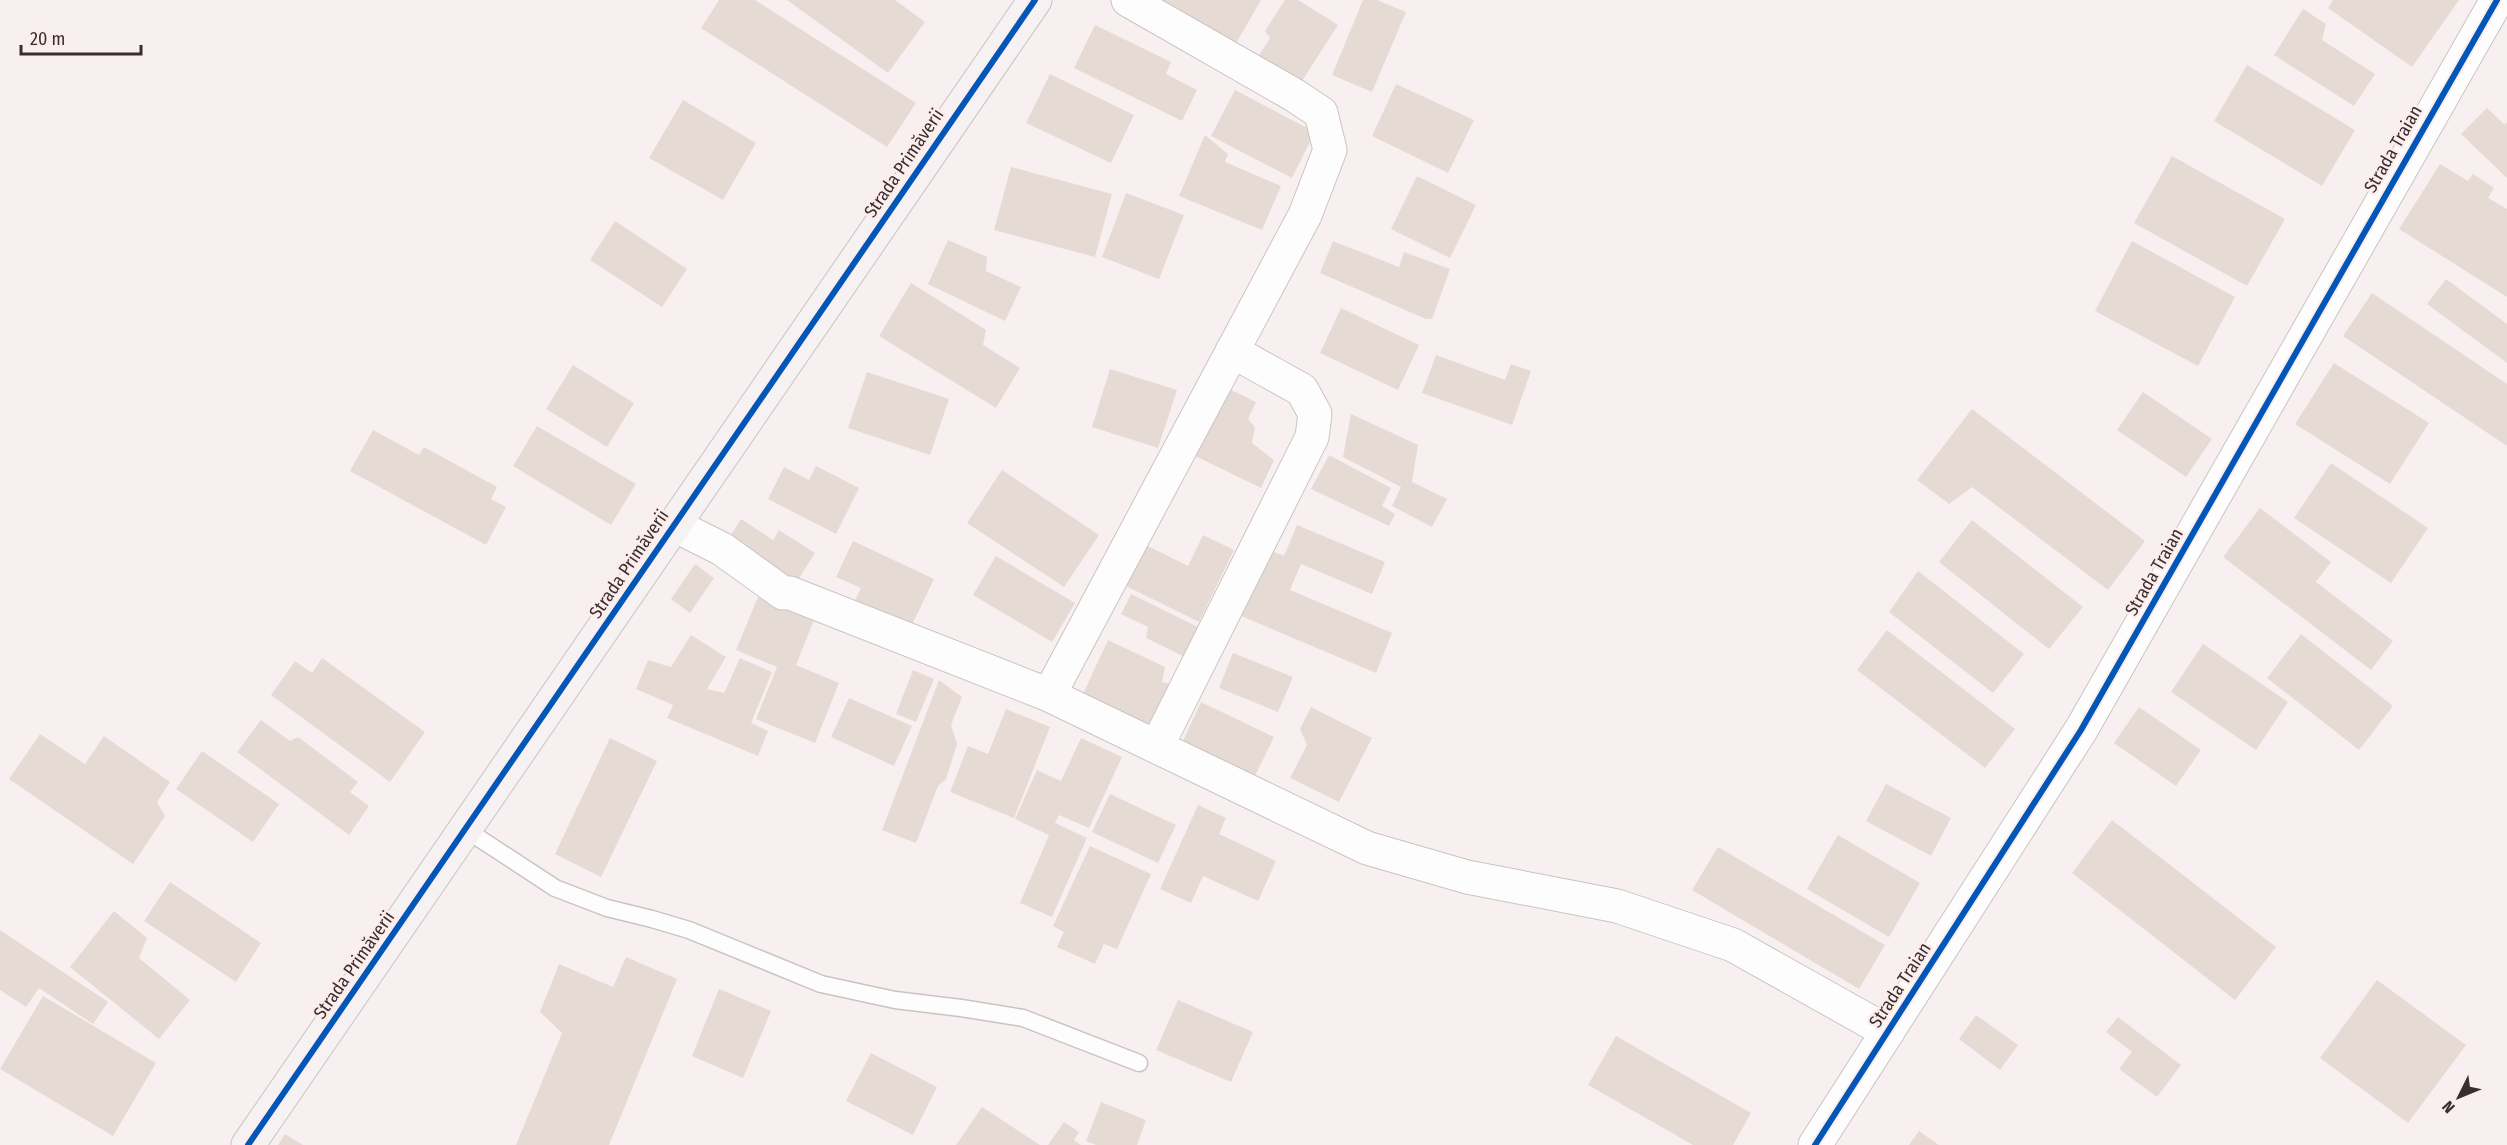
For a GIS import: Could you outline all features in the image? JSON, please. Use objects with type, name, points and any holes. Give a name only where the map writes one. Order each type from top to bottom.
[{"type":"street","name":"Strada Primăverii","points":[[248,1145],[1035,0]]},
{"type":"street","points":[[1049,695],[1305,215],[1330,150],[1321,112],[1128,0]]},
{"type":"street","name":"Strada Traian","points":[[1815,1145],[2081,730],[2497,0]]},
{"type":"street","points":[[1157,746],[1312,437],[1315,414],[1302,390],[1232,351]]},
{"type":"street","points":[[674,525],[722,549],[783,593],[790,593],[1049,695],[1367,848],[1467,877],[1617,906],[1733,945],[1888,1032]]},
{"type":"lane","points":[[465,829],[555,888],[607,909],[689,930],[821,984],[895,1000],[1023,1018],[1139,1064]]},
{"type":"building","points":[[719,0],[755,0],[916,103],[887,147],[701,28]]},
{"type":"building","points":[[787,0],[895,0],[925,22],[888,73]]},
{"type":"building","points":[[1140,0],[1261,0],[1231,52]]},
{"type":"building","points":[[1285,0],[1298,0],[1338,25],[1300,84],[1258,57],[1270,38],[1265,31]]},
{"type":"building","points":[[1363,0],[1377,0],[1406,12],[1372,92],[1332,75]]},
{"type":"building","points":[[2333,0],[2459,0],[2412,67],[2328,8]]},
{"type":"building","points":[[2303,9],[2326,24],[2322,40],[2375,74],[2354,106],[2274,55]]},
{"type":"building","points":[[1095,25],[1171,62],[1166,74],[1197,90],[1182,121],[1074,68]]},
{"type":"building","points":[[2247,65],[2355,130],[2322,186],[2214,121]]},
{"type":"building","points":[[1050,74],[1134,115],[1111,163],[1026,123]]},
{"type":"building","points":[[1396,84],[1474,120],[1448,173],[1372,136]]},
{"type":"building","points":[[1235,90],[1315,132],[1292,178],[1211,136]]},
{"type":"building","points":[[683,100],[756,143],[723,200],[649,158]]},
{"type":"building","points":[[2487,108],[2505,125],[2507,122],[2507,178],[2461,134]]},
{"type":"building","points":[[1205,135],[1228,154],[1225,162],[1281,186],[1262,230],[1179,196]]},
{"type":"building","points":[[2172,156],[2285,219],[2247,286],[2134,223]]},
{"type":"building","points":[[2440,164],[2468,181],[2473,174],[2494,188],[2488,198],[2507,209],[2507,297],[2399,229]]},
{"type":"building","points":[[1011,167],[1112,194],[1095,257],[994,230]]},
{"type":"building","points":[[1417,176],[1476,205],[1450,258],[1391,229]]},
{"type":"building","points":[[1126,193],[1184,215],[1159,279],[1102,257]]},
{"type":"building","points":[[615,221],[687,269],[662,307],[590,260]]},
{"type":"building","points":[[948,240],[987,257],[986,271],[1021,287],[1005,321],[928,284]]},
{"type":"building","points":[[1333,241],[1399,267],[1404,252],[1450,269],[1432,319],[1426,319],[1320,273]]},
{"type":"building","points":[[2132,241],[2235,297],[2198,366],[2095,311]]},
{"type":"building","points":[[2446,279],[2507,324],[2507,363],[2427,304]]},
{"type":"building","points":[[911,283],[986,330],[983,345],[1020,368],[996,408],[879,336]]},
{"type":"building","points":[[2372,293],[2507,384],[2507,446],[2343,336]]},
{"type":"building","points":[[1341,308],[1419,345],[1398,390],[1320,353]]},
{"type":"building","points":[[1436,355],[1505,380],[1511,364],[1531,371],[1512,425],[1422,393]]},
{"type":"building","points":[[2334,363],[2429,423],[2390,484],[2295,424]]},
{"type":"building","points":[[573,365],[634,403],[607,447],[546,409]]},
{"type":"building","points":[[1110,369],[1177,390],[1158,448],[1092,427]]},
{"type":"building","points":[[867,372],[949,399],[930,455],[848,428]]},
{"type":"building","points":[[1221,385],[1256,402],[1248,419],[1255,427],[1252,443],[1274,460],[1261,488],[1189,453]]},
{"type":"building","points":[[2143,392],[2212,439],[2186,477],[2117,430]]},
{"type":"building","points":[[1972,409],[2145,541],[2108,590],[1972,487],[1949,504],[1917,480]]},
{"type":"building","points":[[1351,414],[1418,445],[1412,482],[1447,499],[1432,527],[1392,506],[1401,487],[1343,457]]},
{"type":"building","points":[[537,426],[636,484],[611,525],[513,466]]},
{"type":"building","points":[[373,430],[419,455],[424,447],[497,487],[491,499],[506,507],[486,545],[350,471]]},
{"type":"building","points":[[1329,455],[1391,488],[1382,506],[1395,514],[1389,526],[1311,489]]},
{"type":"building","points":[[2331,463],[2428,528],[2391,583],[2294,518]]},
{"type":"building","points":[[816,466],[859,488],[836,534],[768,499],[784,467],[809,480]]},
{"type":"building","points":[[1002,470],[1099,535],[1064,587],[967,523]]},
{"type":"building","points":[[2260,508],[2331,562],[2316,582],[2393,641],[2371,670],[2223,557]]},
{"type":"building","points":[[741,519],[773,540],[779,530],[815,553],[790,593],[722,549]]},
{"type":"building","points":[[1972,520],[2083,607],[2049,649],[1939,562]]},
{"type":"building","points":[[1297,525],[1385,562],[1372,594],[1301,564],[1290,590],[1392,633],[1376,673],[1234,613],[1261,546],[1284,556]]},
{"type":"building","points":[[1203,535],[1234,550],[1199,622],[1126,586],[1146,545],[1188,566]]},
{"type":"building","points":[[853,541],[934,579],[909,631],[853,604],[861,588],[836,577]]},
{"type":"building","points":[[996,556],[1075,603],[1052,642],[973,595]]},
{"type":"building","points":[[695,564],[714,578],[690,613],[671,599]]},
{"type":"building","points":[[1918,571],[2024,654],[1993,693],[1889,612]]},
{"type":"building","points":[[760,592],[816,615],[796,665],[839,683],[815,743],[756,719],[777,667],[736,650]]},
{"type":"building","points":[[1131,594],[1202,629],[1187,658],[1146,638],[1148,627],[1121,614]]},
{"type":"building","points":[[1887,630],[2015,729],[1985,768],[1857,670]]},
{"type":"building","points":[[2301,634],[2393,706],[2359,750],[2267,678]]},
{"type":"building","points":[[691,635],[726,657],[707,689],[724,693],[740,658],[772,672],[751,723],[768,731],[758,756],[667,718],[673,705],[636,689],[648,660],[671,667]]},
{"type":"building","points":[[1108,640],[1165,667],[1162,682],[1175,685],[1152,731],[1082,696]]},
{"type":"building","points":[[2203,644],[2288,702],[2256,750],[2171,692]]},
{"type":"building","points":[[1233,653],[1293,677],[1278,712],[1219,688]]},
{"type":"building","points":[[322,658],[425,732],[390,782],[271,695],[295,661],[312,673]]},
{"type":"building","points":[[913,670],[934,679],[916,722],[896,714]]},
{"type":"building","points":[[939,680],[962,697],[951,725],[957,744],[946,779],[938,786],[916,843],[882,830]]},
{"type":"building","points":[[849,698],[912,726],[894,766],[831,737]]},
{"type":"building","points":[[1201,702],[1274,737],[1253,780],[1181,745]]},
{"type":"building","points":[[1311,707],[1372,738],[1339,802],[1290,778],[1307,745],[1300,729]]},
{"type":"building","points":[[2139,707],[2201,750],[2176,786],[2114,743]]},
{"type":"building","points":[[1006,709],[1050,727],[1014,818],[950,792],[968,746],[988,754]]},
{"type":"building","points":[[261,720],[290,741],[298,737],[358,782],[350,792],[369,806],[349,835],[237,752]]},
{"type":"building","points":[[40,734],[85,764],[104,736],[170,782],[157,802],[165,816],[133,864],[9,779]]},
{"type":"building","points":[[610,738],[657,761],[601,877],[555,854]]},
{"type":"building","points":[[1081,738],[1122,757],[1089,828],[1059,815],[1055,823],[1087,838],[1052,917],[1020,903],[1049,835],[1015,819],[1037,770],[1061,781]]},
{"type":"building","points":[[202,751],[279,804],[253,842],[176,789]]},
{"type":"building","points":[[1886,784],[1951,818],[1931,856],[1866,821]]},
{"type":"building","points":[[1110,794],[1176,825],[1158,863],[1092,832]]},
{"type":"building","points":[[1198,805],[1226,818],[1219,834],[1276,861],[1258,901],[1203,876],[1191,903],[1160,889]]},
{"type":"building","points":[[2112,820],[2276,947],[2235,1000],[2072,873]]},
{"type":"building","points":[[1838,835],[1920,883],[1889,937],[1807,889]]},
{"type":"building","points":[[1090,846],[1151,874],[1117,949],[1104,944],[1095,964],[1057,947],[1064,932],[1053,926]]},
{"type":"building","points":[[1718,847],[1885,945],[1859,989],[1692,890]]},
{"type":"building","points":[[170,882],[261,943],[236,982],[144,921]]},
{"type":"building","points":[[114,911],[147,938],[139,958],[190,1000],[159,1039],[70,967]]},
{"type":"building","points":[[0,930],[108,1002],[93,1024],[39,988],[26,1007],[0,990]]},
{"type":"building","points":[[626,957],[677,979],[609,1145],[516,1145],[562,1033],[540,1012],[559,964],[613,987]]},
{"type":"building","points":[[2377,980],[2466,1045],[2408,1123],[2320,1058]]},
{"type":"building","points":[[719,989],[771,1011],[743,1078],[692,1056]]},
{"type":"building","points":[[43,996],[156,1063],[113,1136],[0,1069]]},
{"type":"building","points":[[1178,1000],[1253,1032],[1231,1082],[1156,1050]]},
{"type":"building","points":[[1976,1015],[2018,1045],[2000,1070],[1959,1039]]},
{"type":"building","points":[[2118,1017],[2181,1065],[2157,1097],[2119,1069],[2132,1052],[2106,1032]]},
{"type":"building","points":[[1616,1036],[1751,1113],[1733,1145],[1693,1145],[1588,1085]]},
{"type":"building","points":[[871,1053],[937,1087],[913,1135],[846,1101]]},
{"type":"building","points":[[1101,1102],[1146,1120],[1137,1145],[1096,1145],[1086,1141]]},
{"type":"building","points":[[982,1107],[1040,1145],[956,1145]]},
{"type":"building","points":[[1064,1122],[1079,1132],[1074,1140],[1081,1145],[1048,1145]]},
{"type":"building","points":[[1919,1131],[1939,1145],[1909,1145]]},
{"type":"building","points":[[285,1134],[303,1145],[278,1145]]},
{"type":"cycle path","points":[[248,1145],[1035,0]]},
{"type":"cycle path","points":[[1815,1145],[2081,730],[2497,0]]}]
